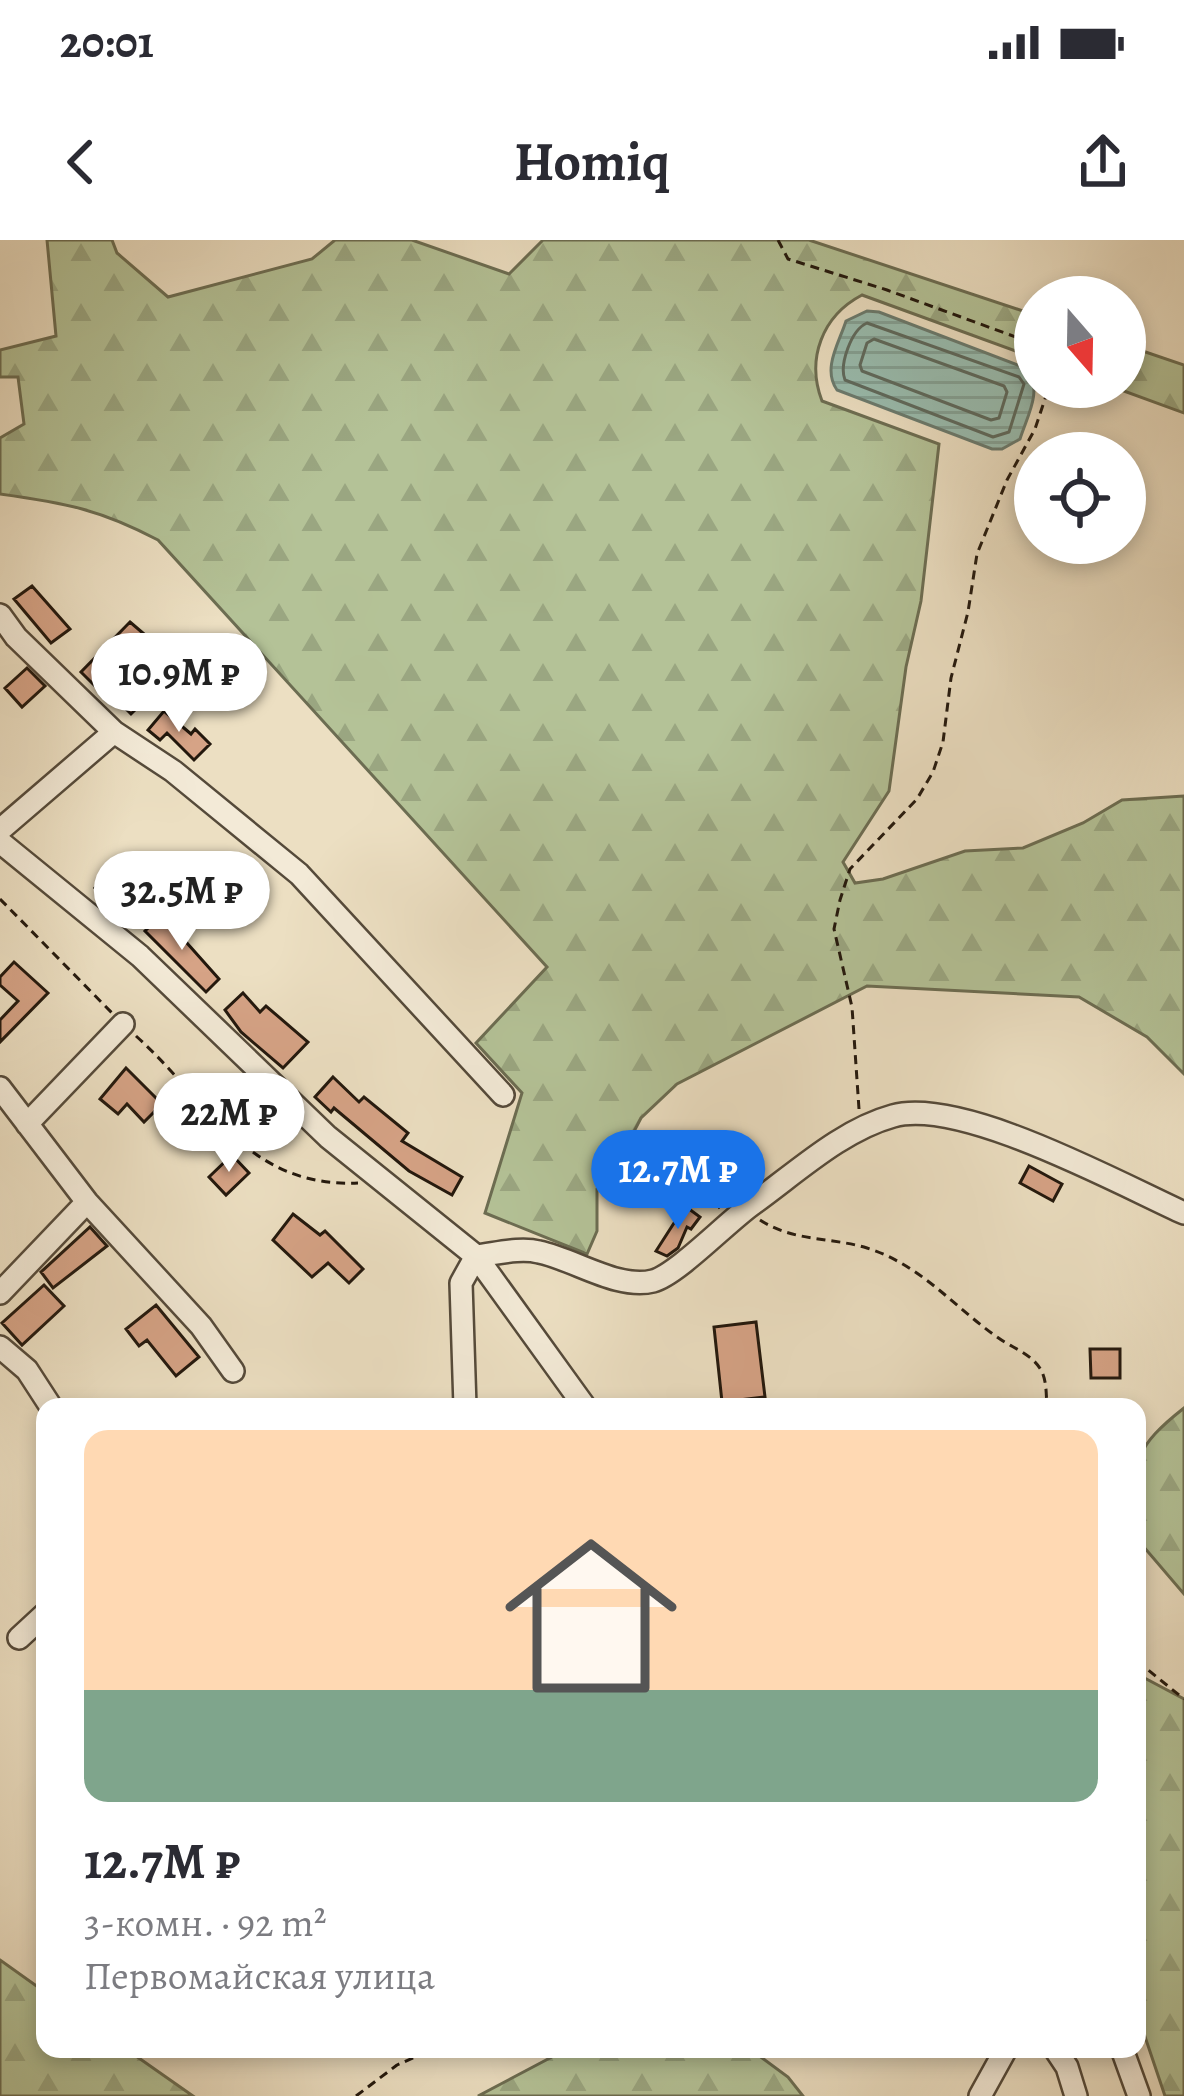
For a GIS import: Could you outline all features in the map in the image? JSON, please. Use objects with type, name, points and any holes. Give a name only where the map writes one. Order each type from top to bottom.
[{"type":"street","points":[[0,615],[16,637],[114,732],[173,771],[299,874],[503,1096]]},
{"type":"street","points":[[0,830],[114,732]]},
{"type":"street","points":[[0,842],[140,956],[328,1137],[476,1256],[579,1398]]},
{"type":"street","points":[[27,1124],[123,1024]]},
{"type":"street","points":[[0,1088],[86,1202],[201,1326],[233,1371]]},
{"type":"street","points":[[476,1256],[535,1250],[633,1282],[655,1281],[676,1269],[744,1209],[861,1127],[897,1114],[932,1112],[1027,1142],[1184,1214]]},
{"type":"street","points":[[0,1293],[86,1202]]},
{"type":"street","points":[[465,1398],[461,1283],[476,1256]]},
{"type":"street","points":[[0,1347],[27,1370],[45,1398]]},
{"type":"street","points":[[19,1638],[36,1622]]},
{"type":"street","points":[[980,2096],[1001,2058]]},
{"type":"street","points":[[1060,2058],[1076,2096]]},
{"type":"street","points":[[1125,2058],[1139,2096]]},
{"type":"path","points":[[778,240],[788,259],[1014,336]]},
{"type":"path","points":[[861,1127],[851,1007],[834,929],[840,900],[850,869],[917,799],[933,772],[943,742],[977,554],[1042,408]]},
{"type":"path","points":[[0,898],[268,1166],[324,1185],[385,1182]]},
{"type":"path","points":[[744,1209],[796,1237],[864,1247],[896,1259],[933,1282],[998,1339],[1040,1367],[1045,1398]]},
{"type":"path","points":[[1146,1667],[1184,1699]]},
{"type":"path","points":[[356,2096],[413,2058]]},
{"type":"green space","points":[[47,240],[112,240],[117,253],[168,297],[312,259],[335,240],[412,240],[509,274],[543,240],[809,240],[1014,308],[1014,350],[862,295],[837,315],[821,340],[816,370],[822,401],[939,444],[921,601],[906,667],[889,791],[843,862],[855,883],[883,879],[965,851],[1023,848],[1083,823],[1122,800],[1184,796],[1184,1074],[1147,1037],[1079,997],[867,986],[677,1084],[641,1118],[617,1164],[597,1189],[597,1231],[587,1254],[485,1213],[522,1093],[476,1043],[547,967],[158,540],[81,509],[0,494],[0,438],[24,424],[18,377],[0,377],[0,350],[56,336]]},
{"type":"green space","points":[[1146,352],[1184,365],[1184,413],[1146,399]]},
{"type":"green space","points":[[1184,1408],[1184,1594],[1146,1550],[1146,1446]]},
{"type":"green space","points":[[1146,1679],[1184,1699],[1184,2096],[1165,2096],[1146,2040]]},
{"type":"green space","points":[[0,1960],[36,1986],[36,2058],[139,2058],[193,2096],[0,2096]]},
{"type":"green space","points":[[550,2058],[762,2058],[788,2077],[803,2096],[478,2096]]},
{"type":"water","points":[[867,311],[879,312],[1014,364],[1014,408],[1031,408],[1023,432],[1014,432],[1014,442],[992,449],[837,390],[831,365],[846,321]]},
{"type":"building","points":[[32,586],[70,629],[51,643],[14,599]]},
{"type":"building","points":[[130,622],[144,634],[116,666],[146,699],[131,714],[101,684],[97,688],[81,672]]},
{"type":"building","points":[[27,668],[45,686],[22,707],[5,688]]},
{"type":"building","points":[[164,711],[210,744],[194,760],[167,733],[160,740],[148,730]]},
{"type":"building","points":[[109,873],[138,899],[124,915],[95,888]]},
{"type":"building","points":[[162,915],[219,979],[206,992],[145,931]]},
{"type":"building","points":[[14,962],[48,993],[0,1042],[0,1020],[18,1001],[0,985],[0,977]]},
{"type":"building","points":[[243,993],[260,1012],[266,1006],[308,1042],[283,1068],[241,1032],[225,1010]]},
{"type":"building","points":[[126,1068],[162,1104],[144,1122],[127,1104],[118,1114],[100,1099]]},
{"type":"building","points":[[333,1077],[359,1102],[364,1097],[408,1133],[402,1141],[462,1177],[452,1195],[409,1171],[315,1097]]},
{"type":"building","points":[[232,1155],[249,1173],[226,1195],[209,1177]]},
{"type":"building","points":[[744,1155],[758,1172],[719,1207],[699,1184],[713,1172],[717,1177]]},
{"type":"building","points":[[1029,1166],[1062,1184],[1053,1201],[1020,1183]]},
{"type":"building","points":[[685,1206],[700,1217],[691,1229],[687,1227],[678,1248],[667,1256],[656,1251]]},
{"type":"building","points":[[293,1214],[320,1235],[325,1231],[363,1269],[349,1283],[328,1263],[312,1277],[273,1240]]},
{"type":"building","points":[[90,1227],[107,1246],[53,1288],[41,1272]]},
{"type":"building","points":[[44,1285],[64,1306],[22,1345],[2,1323]]},
{"type":"building","points":[[156,1305],[199,1357],[176,1376],[147,1340],[139,1346],[126,1329]]},
{"type":"building","points":[[756,1322],[765,1397],[722,1398],[714,1327]]},
{"type":"building","points":[[1090,1349],[1120,1349],[1120,1378],[1091,1378]]}]
